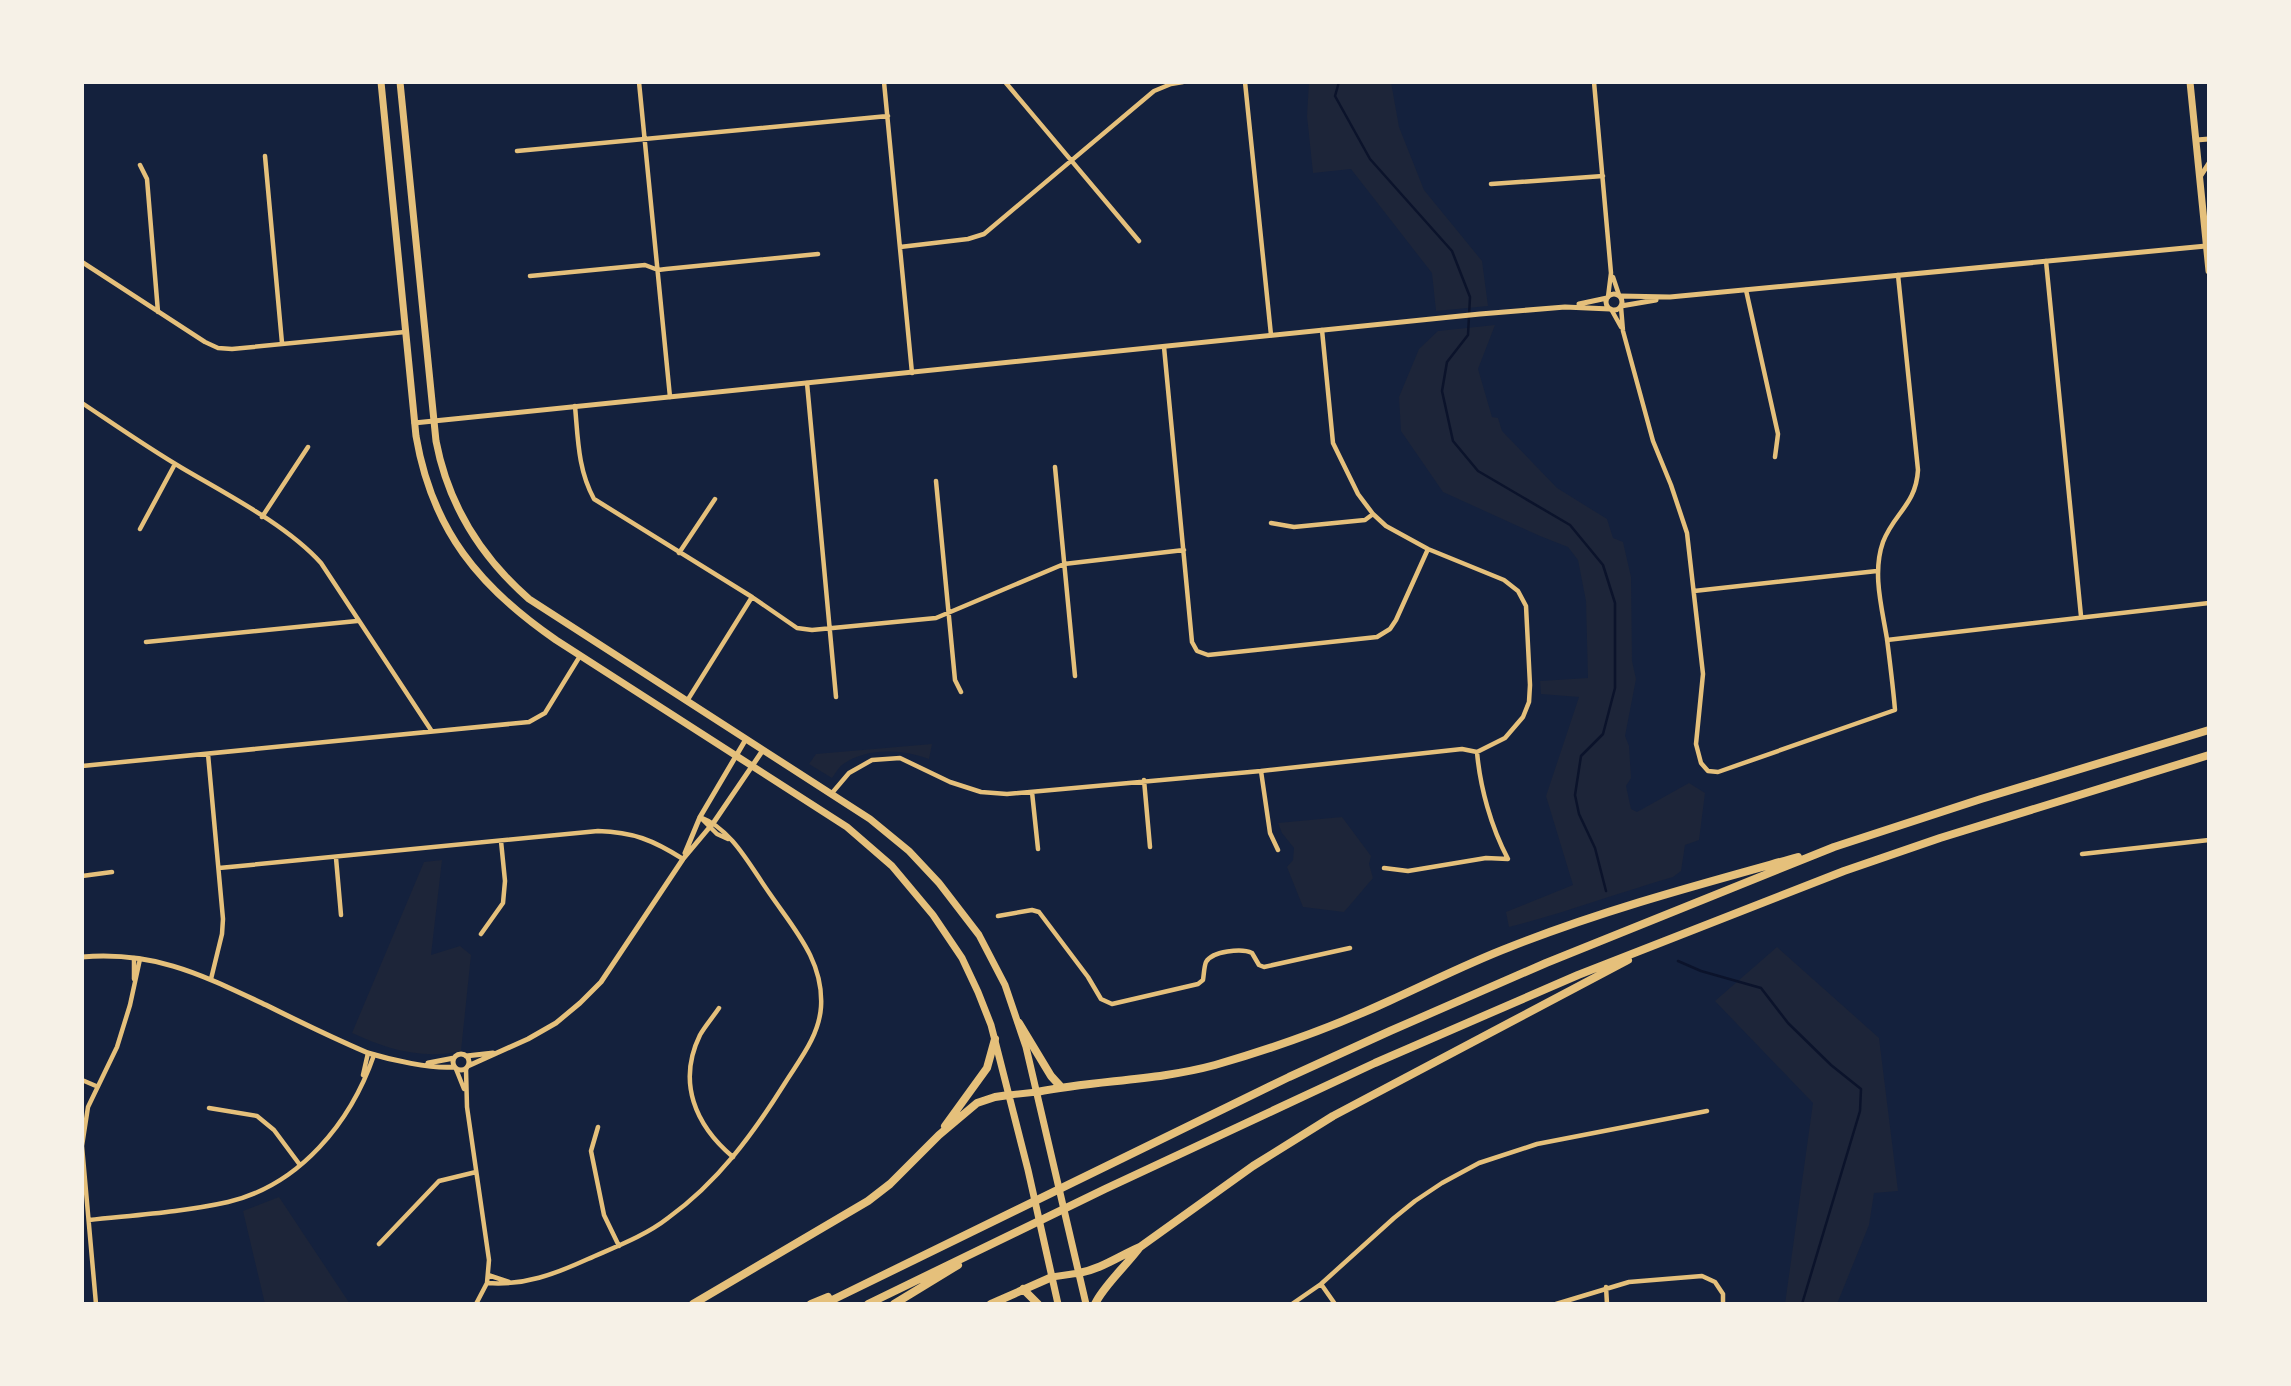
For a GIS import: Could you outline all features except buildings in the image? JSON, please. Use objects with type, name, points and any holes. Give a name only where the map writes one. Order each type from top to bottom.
[{"type":"highway","points":[[824,1304],[1346,1051],[1546,963],[1835,848],[1968,803],[2209,730]]},
{"type":"highway","points":[[868,1304],[1399,1052],[1578,975],[1844,871],[1940,838],[2209,755]]},
{"type":"highway","points":[[1037,1093],[1061,1087],[1166,1076],[1240,1057],[1356,1016],[1469,963],[1601,913],[1835,848]]},
{"type":"highway","points":[[1079,1273],[1099,1268],[1140,1247],[1253,1166],[1333,1116],[1672,937]]},
{"type":"highway","points":[[1019,1023],[1051,1076],[1061,1087]]},
{"type":"highway","points":[[939,1135],[987,1068],[995,1039]]},
{"type":"highway","points":[[694,1304],[867,1201],[890,1184],[939,1135],[977,1103],[1009,1095]]},
{"type":"highway","points":[[894,1304],[990,1245]]},
{"type":"highway","points":[[1095,1304],[1099,1295],[1127,1266],[1140,1247]]},
{"type":"highway","points":[[991,1304],[1052,1277]]},
{"type":"highway","points":[[811,1304],[877,1279]]},
{"type":"highway","points":[[1023,1289],[1038,1304]]},
{"type":"main road","points":[[381,82],[414,423],[422,468],[448,531],[486,583],[513,609],[580,656],[847,828],[892,866],[933,915],[962,958],[995,1039],[1058,1304]]},
{"type":"main road","points":[[400,82],[433,421],[439,458],[451,493],[467,526],[495,565],[513,584],[549,613],[832,793],[903,846],[939,883],[979,935],[1005,985],[1019,1023],[1086,1304]]},
{"type":"main road","points":[[2190,82],[2209,271]]},
{"type":"main road","points":[[1009,1095],[1037,1093]]},
{"type":"main road","points":[[1052,1277],[1079,1273]]},
{"type":"street","points":[[639,82],[670,397]]},
{"type":"street","points":[[884,82],[912,373]]},
{"type":"street","points":[[900,247],[968,239],[984,234],[1154,92],[1183,82]]},
{"type":"street","points":[[1245,82],[1271,335]]},
{"type":"street","points":[[1594,82],[1611,273],[1607,305],[1623,331]]},
{"type":"street","points":[[1006,83],[1139,242]]},
{"type":"street","points":[[517,151],[888,116]]},
{"type":"street","points":[[2196,140],[2209,139]]},
{"type":"street","points":[[265,156],[282,343]]},
{"type":"street","points":[[2200,177],[2209,163]]},
{"type":"street","points":[[140,165],[147,179],[158,312]]},
{"type":"street","points":[[1491,184],[1603,176]]},
{"type":"street","points":[[414,423],[1447,317],[1565,307],[1616,310],[1670,297],[2206,246]]},
{"type":"street","points":[[530,276],[645,265],[658,270],[818,254]]},
{"type":"street","points":[[2046,261],[2081,617]]},
{"type":"street","points":[[82,262],[218,348],[232,349],[405,332]]},
{"type":"street","points":[[1611,273],[1620,296],[1623,331],[1653,441],[1687,534],[1703,674],[1696,744],[1701,763],[1708,771],[1718,772],[1895,710],[1877,571],[1883,543],[1917,486],[1918,470],[1898,275]]},
{"type":"street","points":[[1746,290],[1778,434],[1775,457]]},
{"type":"street","points":[[1565,307],[1614,294],[1670,297]]},
{"type":"street","points":[[832,793],[849,772],[872,761],[900,758],[950,782],[981,792],[1032,793],[1462,749],[1477,752],[1505,738],[1523,717],[1529,702],[1526,606],[1518,591],[1504,580],[1427,549],[1394,531],[1373,514],[1350,481],[1334,443],[1322,330]]},
{"type":"street","points":[[1164,347],[1192,642],[1197,651],[1208,655],[1367,639],[1383,634],[1396,620],[1427,549]]},
{"type":"street","points":[[807,383],[836,697]]},
{"type":"street","points":[[82,403],[262,517],[310,551],[321,562],[431,730]]},
{"type":"street","points":[[575,406],[581,470],[594,499],[797,628],[829,629],[936,618],[1064,564],[1184,550]]},
{"type":"street","points":[[262,517],[308,447]]},
{"type":"street","points":[[140,529],[175,464]]},
{"type":"street","points":[[1055,467],[1075,676]]},
{"type":"street","points":[[936,481],[955,680],[961,692]]},
{"type":"street","points":[[679,553],[715,499]]},
{"type":"street","points":[[1271,523],[1294,527],[1365,520],[1373,514]]},
{"type":"street","points":[[1694,591],[1877,571]]},
{"type":"street","points":[[686,701],[752,597]]},
{"type":"street","points":[[1887,640],[2209,603]]},
{"type":"street","points":[[146,642],[358,621]]},
{"type":"street","points":[[82,766],[529,722],[545,713],[580,656]]},
{"type":"street","points":[[682,859],[700,817],[747,739]]},
{"type":"street","points":[[82,957],[137,958],[175,966],[211,979],[371,1054],[444,1068],[467,1068],[556,1023],[601,982],[682,859],[712,825],[763,750]]},
{"type":"street","points":[[1384,868],[1408,871],[1486,858],[1508,859],[1498,840],[1477,752]]},
{"type":"street","points":[[208,754],[223,919],[211,979]]},
{"type":"street","points":[[1261,771],[1270,833],[1279,850]]},
{"type":"street","points":[[1143,780],[1150,847]]},
{"type":"street","points":[[1032,793],[1038,849]]},
{"type":"street","points":[[487,1283],[525,1283],[551,1275],[618,1246],[666,1220],[704,1190],[733,1157],[761,1122],[812,1040],[821,1010],[821,1000],[816,968],[806,946],[732,841],[700,817]]},
{"type":"street","points":[[219,868],[598,831],[622,832],[650,840],[682,859]]},
{"type":"street","points":[[2082,854],[2209,840]]},
{"type":"street","points":[[481,934],[503,903],[505,881],[501,841]]},
{"type":"street","points":[[336,858],[341,915]]},
{"type":"street","points":[[82,876],[112,872]]},
{"type":"street","points":[[998,916],[1032,910],[1039,912],[1088,977],[1101,999],[1112,1004],[1198,984],[1203,980],[1210,957],[1238,949],[1248,951],[1259,965],[1264,967],[1350,947]]},
{"type":"street","points":[[96,1304],[82,1146],[88,1107],[117,1047],[130,1005],[137,958]]},
{"type":"street","points":[[719,1008],[701,1035],[692,1059],[690,1080],[695,1111],[710,1135],[733,1157]]},
{"type":"street","points":[[425,1064],[461,1054],[466,1056],[496,1053]]},
{"type":"street","points":[[89,1220],[230,1202],[266,1188],[300,1165],[327,1141],[351,1108],[371,1054]]},
{"type":"street","points":[[466,1056],[469,1059],[465,1093],[489,1260],[487,1283],[476,1304]]},
{"type":"street","points":[[454,1058],[465,1093]]},
{"type":"street","points":[[82,1080],[96,1087]]},
{"type":"street","points":[[209,1108],[257,1116],[274,1130],[300,1165]]},
{"type":"street","points":[[1292,1304],[1321,1284],[1405,1209],[1442,1183],[1479,1163],[1537,1144],[1707,1111]]},
{"type":"street","points":[[598,1127],[591,1151],[604,1216],[618,1246]]},
{"type":"street","points":[[379,1244],[439,1181],[476,1172]]},
{"type":"street","points":[[488,1275],[510,1282]]},
{"type":"street","points":[[1556,1304],[1629,1282],[1702,1276],[1715,1282],[1723,1294],[1723,1304]]},
{"type":"street","points":[[1321,1284],[1335,1304]]},
{"type":"street","points":[[1606,1287],[1607,1304]]},
{"type":"shaded area","points":[[1309,82],[1391,82],[1399,127],[1424,190],[1482,261],[1488,306],[1436,311],[1432,273],[1351,169],[1313,173],[1307,116]]},
{"type":"shaded area","points":[[1495,325],[1478,369],[1492,417],[1498,418],[1502,431],[1557,488],[1607,519],[1613,538],[1623,542],[1631,577],[1632,661],[1636,679],[1625,736],[1629,746],[1631,778],[1626,786],[1631,809],[1637,812],[1689,783],[1705,793],[1699,840],[1685,845],[1681,871],[1673,877],[1509,927],[1506,912],[1573,885],[1546,796],[1579,697],[1541,694],[1540,681],[1588,678],[1586,601],[1578,560],[1568,547],[1443,492],[1401,431],[1399,397],[1419,349],[1438,331]]},
{"type":"shaded area","points":[[932,744],[929,759],[897,752],[862,755],[841,766],[832,778],[809,764],[816,754]]},
{"type":"shaded area","points":[[1342,817],[1371,856],[1369,864],[1373,878],[1344,912],[1303,907],[1287,867],[1293,860],[1294,848],[1278,823]]},
{"type":"shaded area","points":[[442,860],[431,955],[460,946],[471,955],[461,1051],[432,1054],[405,1051],[352,1033],[424,862]]},
{"type":"shaded area","points":[[1777,947],[1879,1038],[1898,1191],[1874,1193],[1869,1225],[1837,1304],[1785,1304],[1813,1103],[1715,1001]]},
{"type":"shaded area","points":[[279,1197],[350,1304],[265,1304],[243,1211]]},
{"type":"waterway","points":[[1339,82],[1335,96],[1370,159],[1452,251],[1470,297],[1468,335],[1447,362],[1442,391],[1453,441],[1478,471],[1570,525],[1603,565],[1615,603],[1615,688],[1603,734],[1581,756],[1575,795],[1579,814],[1595,848],[1606,891]]},
{"type":"waterway","points":[[1678,961],[1701,971],[1761,988],[1788,1023],[1831,1065],[1861,1089],[1860,1111],[1802,1304]]}]
